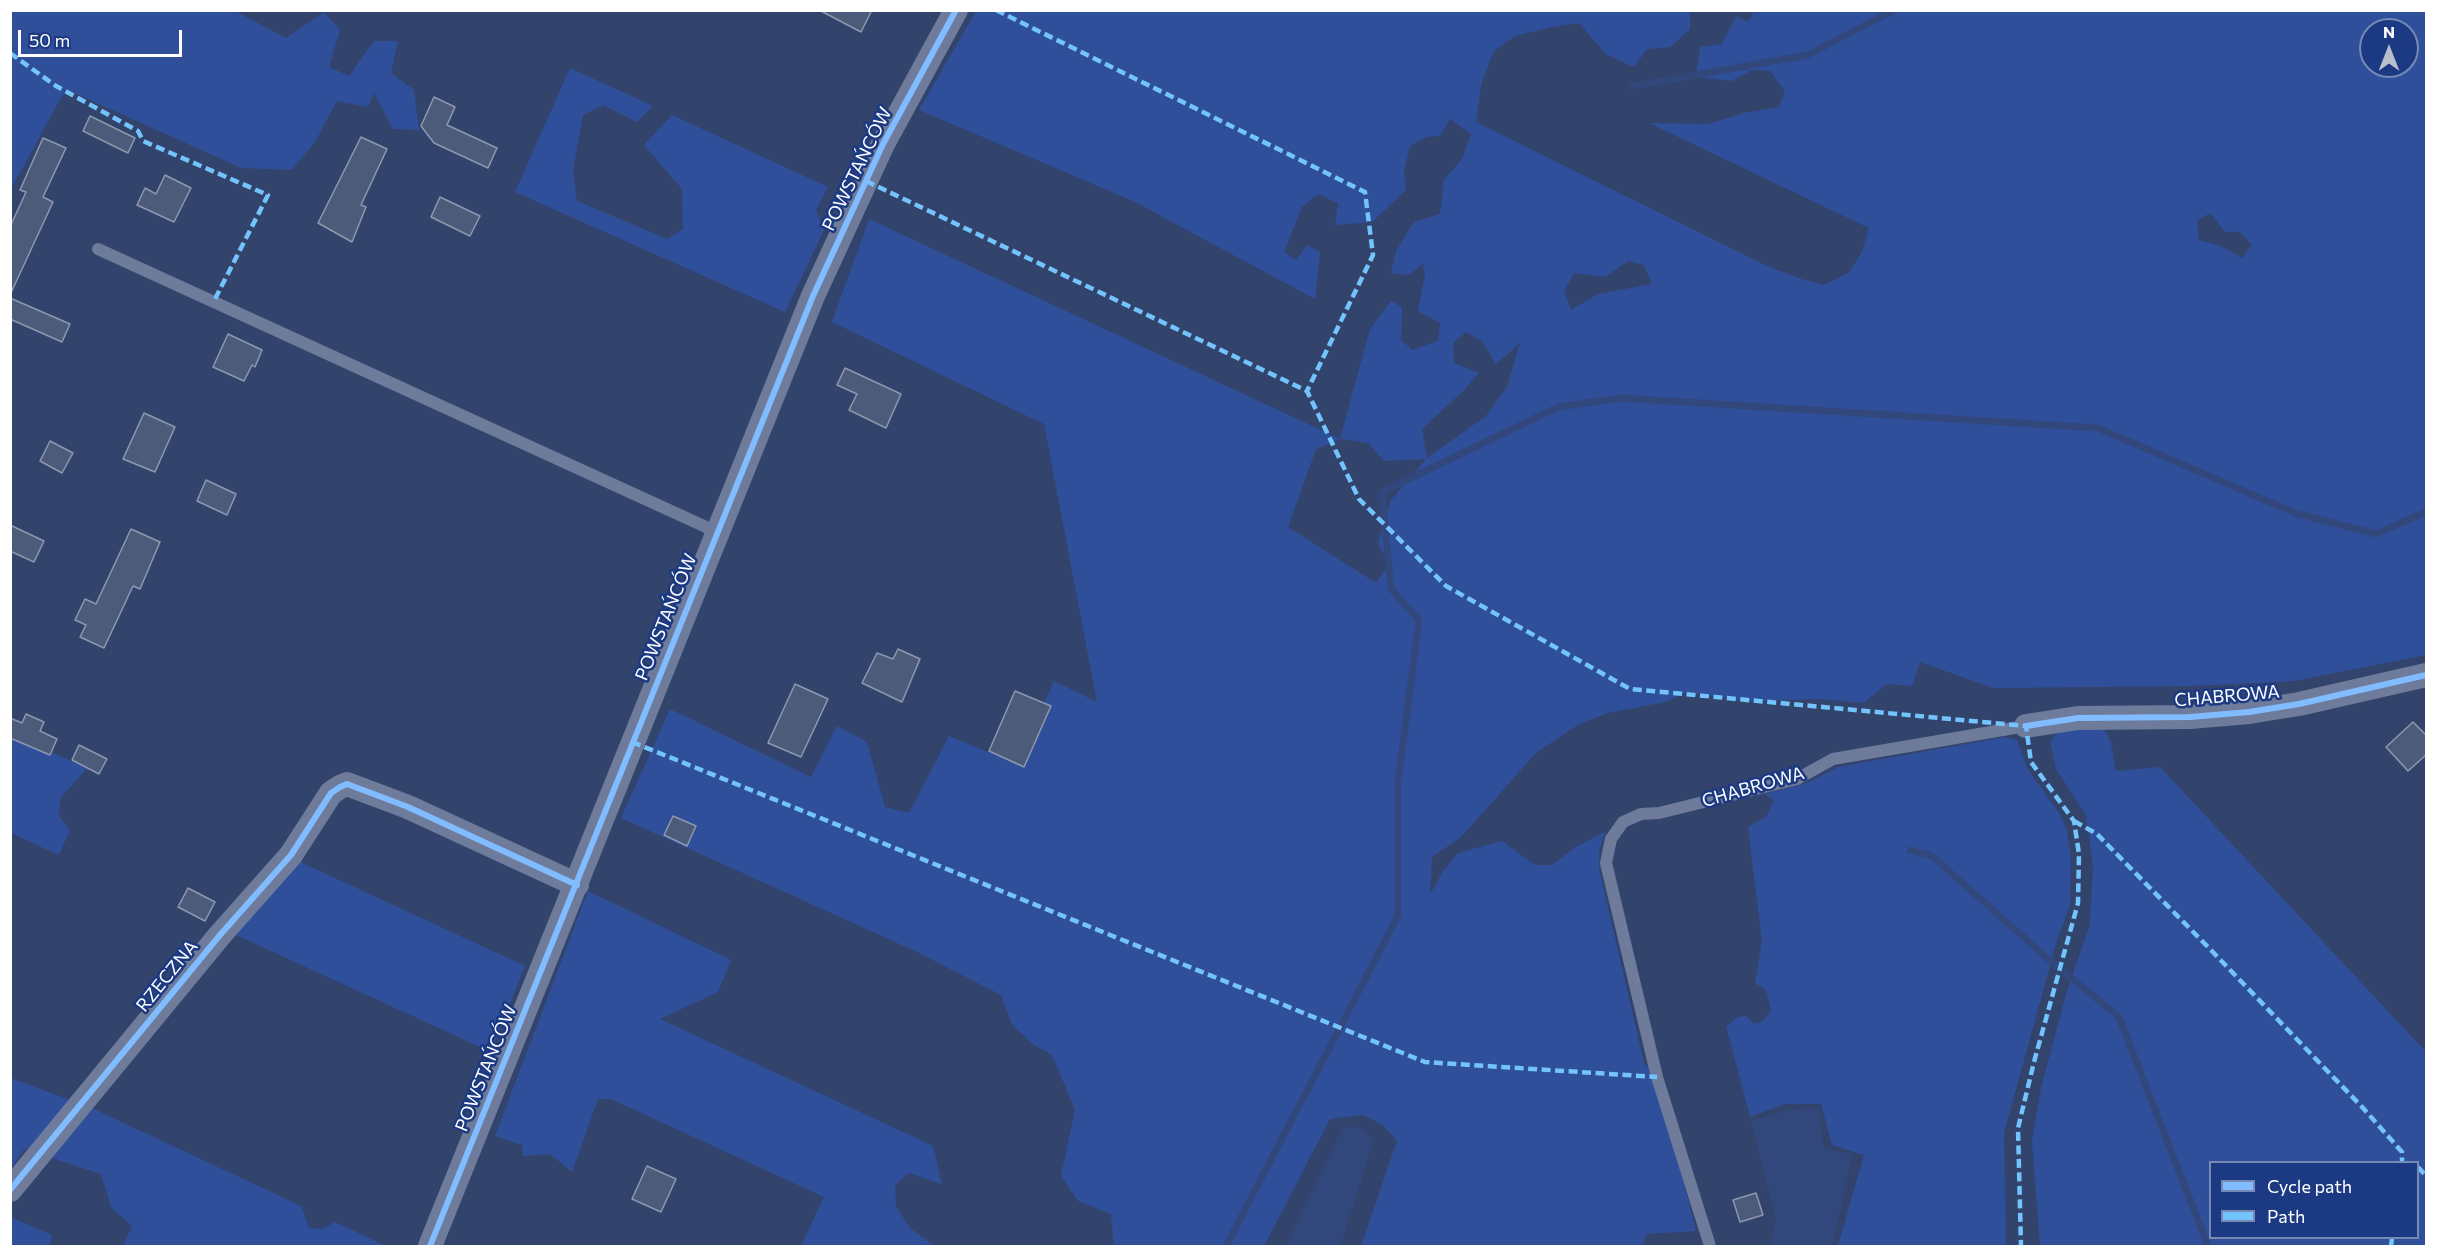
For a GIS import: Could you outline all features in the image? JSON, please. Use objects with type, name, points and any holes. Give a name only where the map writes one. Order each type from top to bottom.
[{"type":"street","name":"POWSTAŃCÓW","points":[[430,1246],[818,285],[884,144],[956,10]]},
{"type":"street","name":"CHABROWA","points":[[2026,726],[2078,718],[2190,717],[2249,712],[2299,704],[2427,675]]},
{"type":"street","name":"RZECZNA","points":[[10,1190],[220,935],[291,855],[331,794],[347,784],[408,807],[577,885]]},
{"type":"lane","points":[[98,249],[717,532]]},
{"type":"lane","name":"CHABROWA","points":[[1710,1246],[1657,1077],[1606,863],[1611,839],[1623,822],[1641,814],[1659,813],[1797,779],[1833,759],[2026,726]]},
{"type":"shaded area","points":[[11,10],[235,11],[286,38],[324,12],[340,30],[329,67],[349,76],[374,41],[398,41],[391,73],[414,90],[419,130],[393,129],[374,93],[368,107],[337,101],[316,140],[292,170],[241,168],[66,89],[11,189]]},
{"type":"shaded area","points":[[1755,10],[2426,11],[2426,655],[2294,681],[2192,686],[1993,688],[1920,662],[1912,686],[1887,684],[1863,703],[1821,699],[1744,701],[1688,692],[1665,702],[1608,713],[1579,724],[1537,752],[1461,837],[1432,857],[1430,895],[1443,871],[1458,853],[1502,841],[1535,865],[1552,865],[1574,848],[1605,832],[1599,850],[1599,868],[1644,1063],[1657,1077],[1696,1231],[1647,1234],[1642,1246],[1361,1246],[1397,1141],[1383,1125],[1363,1115],[1330,1119],[1264,1246],[1114,1246],[1111,1214],[1078,1201],[1061,1176],[1075,1110],[1052,1055],[1034,1045],[1012,1025],[1001,995],[915,951],[621,818],[670,709],[811,777],[837,726],[867,742],[885,807],[909,813],[949,736],[1017,764],[1054,681],[1097,702],[1044,424],[832,322],[869,219],[1340,439],[1370,329],[1391,301],[1402,307],[1401,340],[1412,350],[1438,341],[1440,323],[1418,311],[1425,275],[1423,264],[1409,275],[1391,273],[1396,251],[1414,222],[1440,214],[1444,180],[1462,159],[1471,134],[1450,119],[1440,136],[1427,137],[1410,146],[1404,171],[1406,190],[1372,222],[1335,225],[1338,203],[1318,194],[1302,207],[1284,252],[1296,260],[1307,245],[1320,252],[1315,299],[1133,201],[919,110],[976,11],[1692,11],[1690,29],[1670,47],[1647,49],[1634,67],[1607,55],[1579,23],[1515,36],[1493,52],[1481,85],[1476,122],[1763,264],[1798,278],[1824,285],[1849,272],[1862,252],[1869,228],[1649,123],[1708,124],[1744,113],[1779,107],[1785,92],[1770,71],[1752,70],[1732,81],[1696,77],[1700,47],[1722,44],[1736,16],[1748,22]],"holes":[[[2210,213],[2225,232],[2240,232],[2252,245],[2242,258],[2221,246],[2199,240],[2197,221]],[[1628,261],[1644,265],[1652,284],[1598,294],[1571,310],[1564,291],[1574,273],[1605,277]],[[1466,332],[1482,341],[1496,364],[1520,343],[1507,387],[1486,416],[1427,458],[1422,429],[1479,373],[1454,363],[1453,343]],[[1341,439],[1368,443],[1384,461],[1426,459],[1391,500],[1378,543],[1389,564],[1376,583],[1288,527],[1316,449]]]},
{"type":"shaded area","points":[[570,68],[653,106],[637,122],[603,105],[583,115],[573,170],[577,201],[667,239],[683,229],[682,189],[644,145],[672,115],[828,187],[816,210],[824,230],[785,312],[515,192]]},
{"type":"shaded area","points":[[2102,728],[2110,739],[2116,771],[2160,767],[2426,1052],[2426,1246],[2040,1246],[2032,1141],[2041,1088],[2067,991],[2090,924],[2093,865],[2086,815],[2056,769],[2050,742],[2059,731]]},
{"type":"shaded area","points":[[11,734],[87,768],[60,799],[59,816],[70,830],[59,855],[11,833]]},
{"type":"shaded area","points":[[2005,737],[2017,740],[2027,768],[2061,816],[2067,832],[2071,858],[2070,905],[2057,940],[2004,1133],[2006,1246],[1838,1246],[1864,1155],[1832,1145],[1821,1104],[1785,1104],[1750,1117],[1726,1026],[1738,1017],[1746,1016],[1754,1024],[1763,1021],[1771,1011],[1766,990],[1755,983],[1762,941],[1748,827],[1766,817],[1774,801],[1765,794],[1807,783],[1838,767]]},
{"type":"shaded area","points":[[296,860],[525,966],[491,1052],[234,934]]},
{"type":"shaded area","points":[[588,891],[731,960],[718,992],[660,1019],[933,1146],[942,1184],[909,1173],[895,1185],[896,1207],[910,1228],[934,1246],[801,1246],[824,1197],[611,1099],[598,1099],[572,1172],[550,1154],[523,1156],[522,1145],[495,1136]]},
{"type":"shaded area","points":[[11,1078],[96,1110],[301,1206],[309,1228],[323,1229],[335,1222],[386,1246],[123,1246],[132,1226],[111,1207],[101,1174],[24,1149],[11,1169]]},
{"type":"shaded area","points":[[1819,1108],[1822,1139],[1826,1149],[1853,1154],[1832,1246],[1769,1246],[1776,1219],[1751,1121],[1784,1111]]},
{"type":"shaded area","points":[[1343,1127],[1360,1127],[1374,1141],[1340,1246],[1286,1246]]},
{"type":"shaded area","points":[[10,1217],[52,1235],[50,1246],[11,1246]]},
{"type":"building","points":[[819,10],[872,10],[861,32]]},
{"type":"building","points":[[434,97],[455,107],[447,125],[497,148],[488,168],[434,143],[421,126]]},
{"type":"building","points":[[90,116],[135,138],[128,153],[83,131]]},
{"type":"building","points":[[361,137],[387,149],[361,205],[366,207],[352,242],[318,223]]},
{"type":"building","points":[[43,138],[66,148],[43,197],[53,202],[10,295],[10,227],[26,192],[20,190]]},
{"type":"building","points":[[165,175],[191,188],[174,222],[137,205],[145,188],[156,194]]},
{"type":"building","points":[[440,197],[480,216],[470,236],[431,217]]},
{"type":"building","points":[[10,298],[70,324],[62,342],[10,319]]},
{"type":"building","points":[[228,334],[262,350],[255,367],[252,365],[244,381],[213,367]]},
{"type":"building","points":[[845,368],[901,394],[886,428],[849,410],[857,394],[837,385]]},
{"type":"building","points":[[144,413],[175,427],[155,472],[123,459]]},
{"type":"building","points":[[50,441],[73,453],[62,473],[40,461]]},
{"type":"building","points":[[206,480],[236,494],[227,515],[197,501]]},
{"type":"building","points":[[10,525],[44,541],[34,562],[10,551]]},
{"type":"building","points":[[131,529],[160,542],[140,589],[133,586],[104,648],[80,637],[86,625],[75,620],[85,599],[96,604]]},
{"type":"building","points":[[898,649],[920,659],[902,702],[862,683],[877,653],[893,659]]},
{"type":"building","points":[[795,684],[828,699],[801,757],[768,743]]},
{"type":"building","points":[[1015,691],[1051,706],[1024,767],[989,751]]},
{"type":"building","points":[[26,714],[44,722],[40,731],[57,739],[50,755],[10,738],[10,718],[22,723]]},
{"type":"building","points":[[2413,722],[2427,736],[2427,754],[2408,771],[2386,747]]},
{"type":"building","points":[[79,745],[107,759],[99,774],[72,760]]},
{"type":"building","points":[[673,816],[696,826],[687,846],[664,835]]},
{"type":"building","points":[[188,888],[215,902],[205,921],[178,907]]},
{"type":"building","points":[[647,1166],[676,1179],[661,1212],[632,1199]]},
{"type":"building","points":[[1756,1193],[1763,1215],[1740,1222],[1733,1200]]},
{"type":"waterway","points":[[1633,86],[1808,55],[1894,10]]},
{"type":"waterway","points":[[1226,1246],[1398,916],[1398,781],[1419,620],[1391,589],[1382,492],[1558,407],[1621,398],[2098,428],[2295,513],[2376,534],[2426,512]]},
{"type":"waterway","points":[[1910,850],[1932,856],[2054,964],[2119,1017],[2208,1246]]},
{"type":"marked path","points":[[996,10],[1365,192],[1373,255],[1307,391]]},
{"type":"marked path","points":[[10,53],[56,86],[138,131],[143,141],[268,195],[214,301]]},
{"type":"marked path","points":[[866,181],[1307,391],[1359,499],[1446,586],[1630,689],[2026,726],[2031,762],[2074,821],[2079,854],[2078,903],[2018,1128],[2021,1246]]},
{"type":"marked path","points":[[632,742],[1425,1062],[1657,1077]]},
{"type":"marked path","points":[[2074,821],[2097,834],[2208,947],[2363,1108],[2402,1152],[2402,1161]]},
{"type":"marked path","points":[[2419,1168],[2426,1176]]},
{"type":"marked path","points":[[2391,1246],[2392,1239]]},
{"type":"cycle path","points":[[430,1246],[813,296],[883,144],[956,10]]},
{"type":"cycle path","points":[[2026,726],[2078,718],[2190,717],[2249,712],[2299,704],[2426,675]]},
{"type":"cycle path","points":[[10,1190],[220,935],[291,855],[331,793],[340,787],[347,784],[408,807],[577,885]]}]
